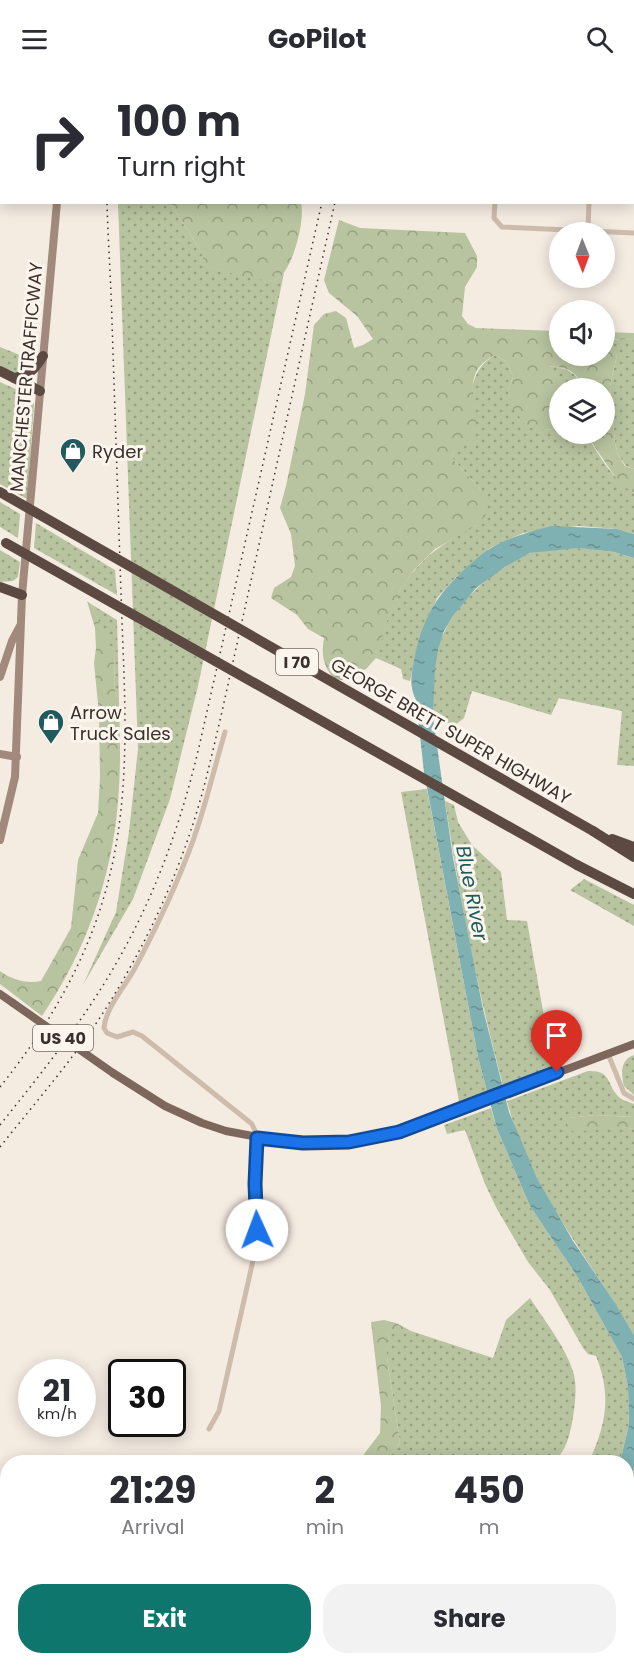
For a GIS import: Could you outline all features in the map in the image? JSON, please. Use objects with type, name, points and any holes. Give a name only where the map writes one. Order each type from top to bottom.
[{"type":"highway","points":[[14,378],[25,376],[35,370],[43,356]]},
{"type":"highway","points":[[0,370],[40,391]]},
{"type":"highway","points":[[0,379],[18,387],[40,391]]},
{"type":"highway","name":"GEORGE BRETT SUPER HIGHWAY","points":[[0,492],[593,831],[634,857]]},
{"type":"highway","name":"I 70","points":[[3,542],[577,865],[634,894]]},
{"type":"highway","points":[[0,587],[22,595]]},
{"type":"highway","points":[[0,595],[22,595]]},
{"type":"highway","points":[[603,838],[619,840],[634,847]]},
{"type":"main road","name":"MANCHESTER TRAFFICWAY","points":[[0,840],[12,795],[17,757],[22,595],[57,204]]},
{"type":"main road","points":[[0,677],[12,641],[21,625]]},
{"type":"main road","points":[[0,754],[17,757]]},
{"type":"main road","name":"US 40","points":[[0,994],[113,1073],[180,1114],[226,1131],[257,1138],[303,1143],[349,1142],[399,1132],[634,1044]]},
{"type":"street","points":[[495,204],[494,218],[502,228],[549,230]]},
{"type":"street","points":[[588,222],[589,204]]},
{"type":"street","points":[[615,232],[634,233]]},
{"type":"street","points":[[209,1429],[219,1411],[252,1265],[257,1230],[255,1184],[257,1138],[252,1124],[142,1036],[134,1032],[117,1037],[107,1033],[104,1021],[151,938],[185,863],[225,732]]},
{"type":"street","points":[[608,1054],[624,1093],[634,1099]]},
{"type":"green space","points":[[118,204],[171,204],[199,248],[208,267],[274,281],[284,273],[198,686],[170,799],[133,899],[83,985],[116,912],[129,832],[138,749]]},
{"type":"green space","points":[[171,204],[301,204],[296,248],[283,274],[274,281],[254,279],[207,267],[199,248]]},
{"type":"green space","points":[[339,220],[360,228],[465,233],[477,256],[477,267],[465,287],[462,316],[468,324],[476,328],[549,331],[549,366],[559,378],[549,378],[549,429],[545,430],[527,427],[508,402],[508,390],[513,377],[507,362],[496,355],[484,362],[477,370],[473,389],[475,435],[472,443],[454,451],[452,458],[481,490],[487,503],[486,515],[477,525],[435,549],[414,570],[400,591],[388,618],[376,658],[366,669],[349,680],[335,680],[325,665],[324,638],[308,629],[297,615],[271,598],[274,588],[291,577],[295,566],[291,534],[280,508],[305,394],[314,325],[324,314],[336,311],[346,318],[354,348],[373,339],[357,316],[329,293],[324,280]]},
{"type":"green space","points":[[615,332],[634,333],[634,340],[615,339]]},
{"type":"green space","points":[[615,339],[634,340],[634,469],[626,466],[618,455],[615,443],[615,378],[612,378],[617,355]]},
{"type":"green space","points":[[0,347],[37,362],[24,374],[9,372],[0,366]]},
{"type":"green space","points":[[496,355],[507,362],[513,377],[508,390],[545,430],[549,429],[549,444],[592,444],[608,468],[634,493],[634,534],[617,529],[578,526],[523,533],[490,548],[455,578],[437,598],[417,648],[410,681],[403,679],[401,669],[376,658],[390,612],[409,578],[436,550],[477,525],[481,490],[452,458],[474,414],[472,391],[475,378],[490,358]]},
{"type":"green space","points":[[548,366],[570,371],[577,378],[558,378]]},
{"type":"green space","points":[[549,366],[615,366],[612,378],[578,378],[570,371]]},
{"type":"green space","points":[[0,382],[24,393],[34,404],[27,499],[0,484]]},
{"type":"green space","points":[[615,443],[618,455],[625,466],[634,469],[634,493],[620,484],[593,444]]},
{"type":"green space","points":[[0,502],[20,514],[18,538],[0,527]]},
{"type":"green space","points":[[36,523],[115,570],[117,595],[34,548]]},
{"type":"green space","points":[[578,548],[614,552],[634,558],[634,766],[617,765],[622,711],[559,698],[551,715],[472,691],[464,718],[454,726],[433,718],[436,657],[443,635],[458,609],[490,577],[526,555]]},
{"type":"green space","points":[[0,550],[20,562],[18,577],[13,581],[0,582]]},
{"type":"green space","points":[[87,601],[91,604],[109,645],[114,649],[115,692],[119,701],[120,764],[115,830],[110,859],[94,914],[71,967],[42,1016],[0,984],[0,971],[20,981],[41,981],[71,928],[78,860],[98,813],[100,778],[99,714],[94,663],[95,628]]},
{"type":"green space","points":[[91,604],[117,620],[119,701],[115,692],[114,649],[109,646]]},
{"type":"green space","points":[[427,789],[478,1057],[487,1091],[459,1101],[401,792]]},
{"type":"green space","points":[[445,801],[454,805],[458,822],[472,845],[501,872],[507,920],[527,921],[553,1067],[503,1086],[470,944]]},
{"type":"green space","points":[[584,879],[634,905],[634,926],[570,890]]},
{"type":"green space","points":[[634,1055],[634,1095],[624,1086],[622,1072],[626,1060]]},
{"type":"green space","points":[[588,1071],[602,1073],[620,1098],[634,1104],[634,1117],[595,1115],[569,1118],[634,1129],[634,1335],[545,1193],[517,1133],[507,1101]]},
{"type":"green space","points":[[491,1108],[497,1129],[530,1206],[577,1276],[622,1357],[628,1387],[629,1425],[622,1455],[592,1455],[600,1435],[605,1410],[604,1384],[596,1356],[588,1354],[583,1348],[550,1290],[528,1262],[497,1209],[465,1130],[447,1134],[444,1125]]},
{"type":"green space","points":[[595,1115],[634,1117],[634,1129],[620,1127],[574,1132],[566,1126],[568,1118]]},
{"type":"green space","points":[[530,1298],[561,1345],[571,1365],[575,1380],[575,1401],[571,1430],[559,1455],[390,1455],[400,1443],[387,1358],[387,1334],[411,1331],[493,1358],[506,1320]]},
{"type":"green space","points":[[384,1320],[411,1331],[387,1335],[387,1358],[400,1443],[390,1455],[363,1455],[380,1433],[381,1406],[371,1322]]},
{"type":"water","name":"Blue River","points":[[552,526],[617,529],[634,534],[634,558],[614,552],[578,548],[530,553],[505,567],[476,588],[444,631],[435,669],[433,718],[453,858],[483,1009],[509,1112],[537,1178],[573,1241],[634,1335],[634,1455],[622,1455],[629,1425],[628,1387],[622,1357],[577,1276],[530,1206],[497,1129],[478,1057],[424,772],[416,700],[411,683],[422,629],[433,607],[447,587],[484,552],[521,535]]},
{"type":"railway","points":[[0,1087],[50,1017],[89,941],[107,886],[121,814],[125,703],[107,204]]},
{"type":"railway","points":[[0,1125],[65,1042],[109,976],[147,904],[168,853],[199,747],[322,204]]},
{"type":"railway","points":[[0,1147],[77,1050],[115,994],[141,948],[174,876],[192,827],[221,716],[335,204]]},
{"type":"place","name":"Ryder","points":[[73,474]]},
{"type":"place","name":"Arrow Truck Sales","points":[[51,745]]},
{"type":"route","points":[[257,1230],[255,1184],[257,1138],[279,1142],[349,1142],[399,1132],[557,1072]]}]
